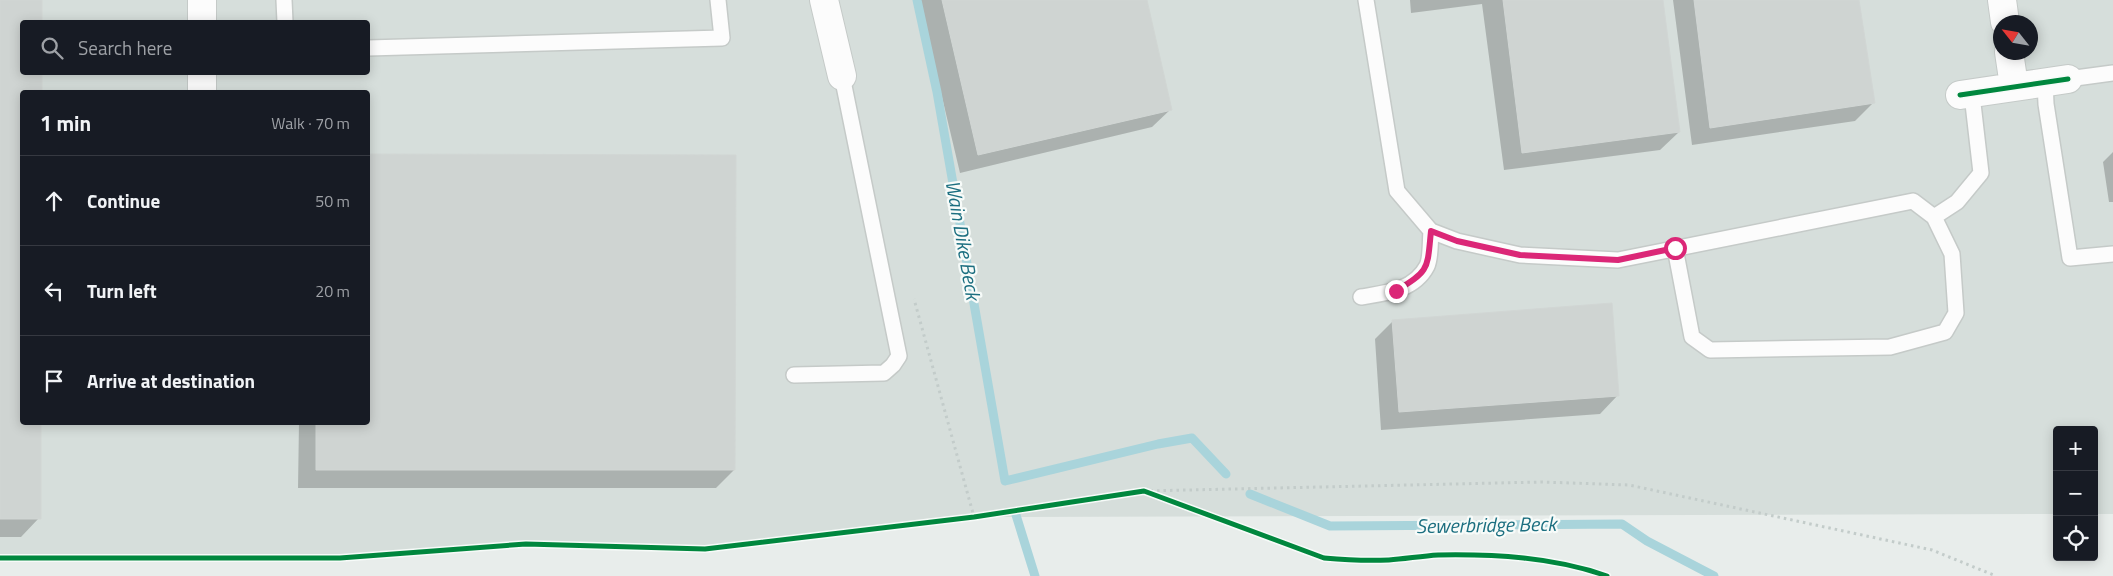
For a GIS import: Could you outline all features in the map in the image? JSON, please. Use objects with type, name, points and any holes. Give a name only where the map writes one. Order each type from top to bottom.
[{"type":"street","points":[[202,0],[202,20]]},
{"type":"street","points":[[824,0],[842,76]]},
{"type":"street","points":[[2002,0],[2004,15]]},
{"type":"street","points":[[2010,60],[2014,86]]},
{"type":"street","points":[[202,75],[202,90]]},
{"type":"street","points":[[1966,95],[2056,80]]},
{"type":"lane","points":[[284,0],[285,20]]},
{"type":"lane","points":[[370,48],[722,38],[718,0]]},
{"type":"lane","points":[[1366,0],[1397,191],[1431,231],[1457,241],[1520,255],[1618,260],[1675,248],[1912,200],[1934,216],[1952,254],[1956,313],[1946,332],[1890,347],[1710,350],[1692,337],[1675,248]]},
{"type":"lane","points":[[2113,73],[2056,80],[2046,104],[2070,258],[2113,254]]},
{"type":"lane","points":[[794,375],[884,373],[899,356],[842,76]]},
{"type":"lane","points":[[1934,216],[1957,202],[1981,173],[1966,95]]},
{"type":"lane","points":[[1361,297],[1396,291],[1418,278],[1428,266],[1431,231]]},
{"type":"path","points":[[1135,492],[1144,490],[1542,482],[1628,485],[1932,550],[1996,576]]},
{"type":"path","points":[[1144,490],[1162,497]]},
{"type":"path","points":[[0,558],[340,558],[526,544],[705,548],[983,516]]},
{"type":"shaded area","points":[[0,0],[2113,0],[2113,514],[2098,514],[2098,426],[2053,426],[2053,514],[974,517],[705,549],[526,544],[340,558],[0,558]]},
{"type":"building","points":[[0,0],[42,0],[42,20],[20,20],[20,75],[42,75],[42,90],[20,90],[20,425],[41,425],[41,519],[0,519]]},
{"type":"building","points":[[942,0],[1147,0],[1172,110],[978,155]]},
{"type":"building","points":[[1503,0],[1663,0],[1680,132],[1522,153]]},
{"type":"building","points":[[1694,0],[1859,0],[1875,103],[1710,128]]},
{"type":"building","points":[[370,154],[736,155],[735,470],[316,470],[316,425],[370,425]]},
{"type":"building","points":[[1612,303],[1619,396],[1399,412],[1392,320]]},
{"type":"waterway","name":"Wain Dike Beck","points":[[917,0],[937,92],[1005,481],[1158,444],[1192,438],[1226,474]]},
{"type":"waterway","name":"Sewerbridge Beck","points":[[1250,494],[1330,526],[1622,524],[1647,541],[1714,576]]},
{"type":"waterway","name":"Wain Dike Beck","points":[[1016,515],[1035,576]]},
{"type":"cycle path","points":[[1960,95],[2068,79]]},
{"type":"cycle path","points":[[0,558],[340,558],[526,544],[705,549],[974,517],[1144,491],[1324,558],[1395,560],[1438,555],[1502,556],[1545,561],[1607,576]]},
{"type":"route","points":[[1396,291],[1418,278],[1428,266],[1431,231],[1457,241],[1479,244],[1520,255],[1618,260],[1675,248]]}]
